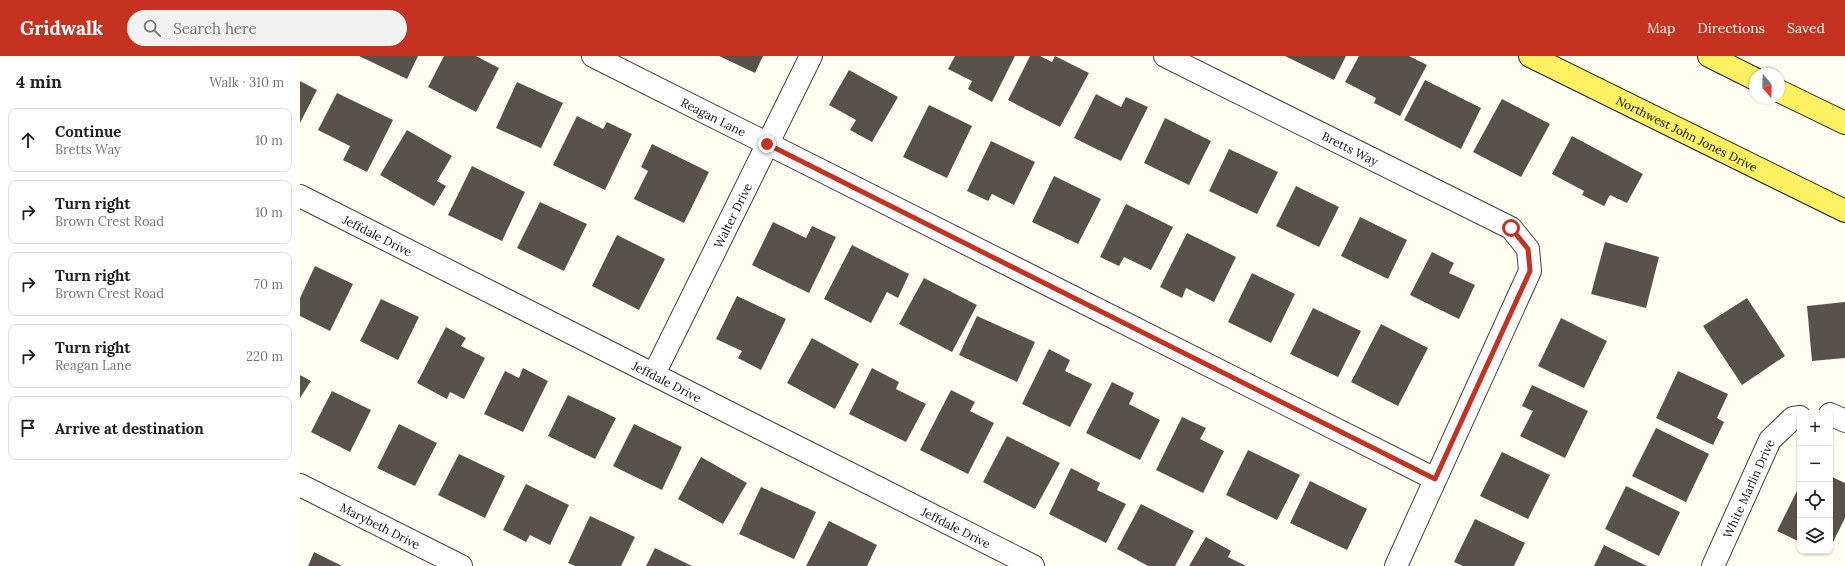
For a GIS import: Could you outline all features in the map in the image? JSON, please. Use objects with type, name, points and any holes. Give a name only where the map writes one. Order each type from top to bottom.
[{"type":"main road","name":"Northwest John Jones Drive","points":[[1530,56],[1845,211]]},
{"type":"main road","points":[[1709,56],[1749,76]]},
{"type":"main road","points":[[1785,93],[1845,123]]},
{"type":"street","name":"Reagan Lane","points":[[593,56],[1435,479]]},
{"type":"street","name":"Walter Drive","points":[[654,374],[811,56]]},
{"type":"street","name":"Bretts Way","points":[[1165,56],[1511,228],[1528,249],[1530,271],[1435,479]]},
{"type":"street","name":"Jeffdale Drive","points":[[300,196],[1033,566]]},
{"type":"street","points":[[1833,415],[1845,421]]},
{"type":"street","name":"White Marlin Drive","points":[[1713,566],[1770,440],[1797,418]]},
{"type":"street","points":[[1396,566],[1435,479]]},
{"type":"street","name":"Marybeth Drive","points":[[300,485],[461,566]]},
{"type":"building","points":[[359,56],[418,56],[407,79]]},
{"type":"building","points":[[444,56],[476,56],[499,68],[476,112],[428,87]]},
{"type":"building","points":[[719,56],[763,56],[755,73]]},
{"type":"building","points":[[955,56],[1015,56],[992,102],[968,89],[972,81],[948,69]]},
{"type":"building","points":[[1030,56],[1040,56],[1052,62],[1055,56],[1089,73],[1060,127],[1008,100]]},
{"type":"building","points":[[1285,56],[1346,56],[1334,80]]},
{"type":"building","points":[[1359,56],[1409,56],[1427,65],[1400,116],[1374,103],[1376,98],[1345,82]]},
{"type":"building","points":[[849,70],[898,97],[872,142],[850,130],[856,120],[829,105]]},
{"type":"building","points":[[1425,80],[1481,108],[1461,149],[1404,120]]},
{"type":"building","points":[[300,81],[317,90],[300,123]]},
{"type":"building","points":[[517,82],[563,103],[541,148],[496,128]]},
{"type":"building","points":[[337,93],[393,120],[367,172],[343,160],[350,146],[318,130]]},
{"type":"building","points":[[1096,94],[1121,107],[1126,97],[1148,107],[1121,161],[1074,138]]},
{"type":"building","points":[[1502,99],[1550,124],[1521,177],[1473,152]]},
{"type":"building","points":[[929,105],[972,126],[947,178],[903,157]]},
{"type":"building","points":[[577,116],[603,129],[607,122],[632,134],[605,190],[553,165]]},
{"type":"building","points":[[1165,118],[1211,141],[1189,185],[1144,163]]},
{"type":"building","points":[[407,130],[452,156],[437,181],[446,186],[434,206],[380,175]]},
{"type":"building","points":[[1572,136],[1643,174],[1627,203],[1610,195],[1604,206],[1582,195],[1584,191],[1552,174]]},
{"type":"building","points":[[991,141],[1035,162],[1014,205],[992,194],[988,201],[967,191]]},
{"type":"building","points":[[652,144],[709,172],[684,223],[634,199],[648,171],[641,167]]},
{"type":"building","points":[[1229,149],[1278,172],[1257,214],[1209,191]]},
{"type":"building","points":[[472,166],[525,192],[502,241],[448,215]]},
{"type":"building","points":[[1054,176],[1101,199],[1078,244],[1032,222]]},
{"type":"building","points":[[1296,186],[1339,207],[1319,247],[1276,226]]},
{"type":"building","points":[[540,202],[587,224],[564,271],[517,248]]},
{"type":"building","points":[[1126,204],[1173,227],[1151,270],[1124,257],[1119,266],[1100,257]]},
{"type":"building","points":[[1360,217],[1407,240],[1388,279],[1341,256]]},
{"type":"building","points":[[773,222],[806,238],[812,226],[836,237],[809,293],[752,265]]},
{"type":"building","points":[[1187,233],[1236,257],[1214,302],[1186,288],[1182,298],[1160,287]]},
{"type":"building","points":[[617,235],[665,259],[639,310],[592,286]]},
{"type":"building","points":[[1605,242],[1659,257],[1646,308],[1591,294]]},
{"type":"building","points":[[852,245],[909,274],[898,298],[887,292],[871,323],[824,299]]},
{"type":"building","points":[[1432,252],[1454,263],[1449,273],[1475,285],[1459,319],[1410,295]]},
{"type":"building","points":[[315,266],[353,284],[330,331],[300,316],[300,298]]},
{"type":"building","points":[[1252,273],[1295,294],[1271,343],[1228,322]]},
{"type":"building","points":[[924,278],[977,305],[952,352],[899,324]]},
{"type":"building","points":[[737,296],[786,319],[761,370],[738,358],[742,351],[716,339]]},
{"type":"building","points":[[1747,298],[1785,356],[1742,385],[1703,326]]},
{"type":"building","points":[[381,299],[419,317],[398,360],[360,341]]},
{"type":"building","points":[[1845,302],[1845,358],[1812,361],[1807,306]]},
{"type":"building","points":[[1313,308],[1361,331],[1338,377],[1290,354]]},
{"type":"building","points":[[977,316],[1035,342],[1017,382],[959,355]]},
{"type":"building","points":[[1561,318],[1607,341],[1584,388],[1538,366]]},
{"type":"building","points":[[1381,324],[1428,348],[1398,406],[1351,382]]},
{"type":"building","points":[[446,327],[466,338],[461,346],[485,358],[464,399],[450,392],[447,399],[417,383]]},
{"type":"building","points":[[812,338],[859,364],[835,409],[787,383]]},
{"type":"building","points":[[1049,349],[1070,360],[1065,371],[1092,384],[1070,427],[1022,404]]},
{"type":"building","points":[[523,368],[548,381],[523,432],[484,414],[505,371],[519,378]]},
{"type":"building","points":[[872,368],[899,382],[896,389],[926,404],[906,442],[849,414]]},
{"type":"building","points":[[1678,371],[1728,394],[1717,418],[1724,422],[1713,445],[1656,418]]},
{"type":"building","points":[[300,375],[311,381],[300,398]]},
{"type":"building","points":[[1112,382],[1134,393],[1129,404],[1160,420],[1140,460],[1086,433]]},
{"type":"building","points":[[1532,385],[1588,411],[1565,458],[1520,436],[1533,411],[1522,406]]},
{"type":"building","points":[[951,390],[975,402],[970,411],[994,423],[968,474],[920,450]]},
{"type":"building","points":[[332,391],[371,410],[350,452],[311,432]]},
{"type":"building","points":[[568,395],[616,418],[595,459],[548,436]]},
{"type":"building","points":[[1182,417],[1206,428],[1200,439],[1224,451],[1203,493],[1156,470]]},
{"type":"building","points":[[399,424],[437,443],[415,486],[377,468]]},
{"type":"building","points":[[634,424],[682,447],[662,490],[613,466]]},
{"type":"building","points":[[1656,428],[1709,454],[1686,502],[1632,476]]},
{"type":"building","points":[[1007,436],[1060,463],[1035,509],[983,482]]},
{"type":"building","points":[[1248,450],[1300,475],[1277,520],[1226,495]]},
{"type":"building","points":[[1502,452],[1550,475],[1528,519],[1480,496]]},
{"type":"building","points":[[459,454],[505,476],[485,518],[438,495]]},
{"type":"building","points":[[701,457],[747,483],[723,524],[678,499]]},
{"type":"building","points":[[1071,468],[1100,483],[1097,490],[1126,504],[1106,543],[1049,514]]},
{"type":"building","points":[[1833,477],[1845,483],[1845,518],[1833,542]]},
{"type":"building","points":[[1310,481],[1367,509],[1347,550],[1290,523]]},
{"type":"building","points":[[526,484],[569,505],[550,545],[530,535],[526,542],[503,530]]},
{"type":"building","points":[[1626,486],[1680,512],[1659,556],[1605,529]]},
{"type":"building","points":[[761,487],[816,512],[794,559],[739,534]]},
{"type":"building","points":[[1797,491],[1797,541],[1777,531]]},
{"type":"building","points":[[1141,504],[1194,531],[1175,566],[1148,566],[1117,549]]},
{"type":"building","points":[[590,516],[635,537],[621,566],[575,566],[568,563]]},
{"type":"building","points":[[1475,519],[1525,543],[1514,566],[1463,566],[1454,562]]},
{"type":"building","points":[[829,521],[877,545],[867,566],[806,566]]},
{"type":"building","points":[[1206,537],[1231,551],[1228,557],[1246,566],[1189,566]]},
{"type":"building","points":[[1604,545],[1647,566],[1594,566]]},
{"type":"building","points":[[655,548],[692,566],[646,566]]},
{"type":"building","points":[[314,552],[342,566],[308,566]]},
{"type":"route","points":[[767,144],[1435,479],[1530,271],[1528,249],[1511,228]]}]
